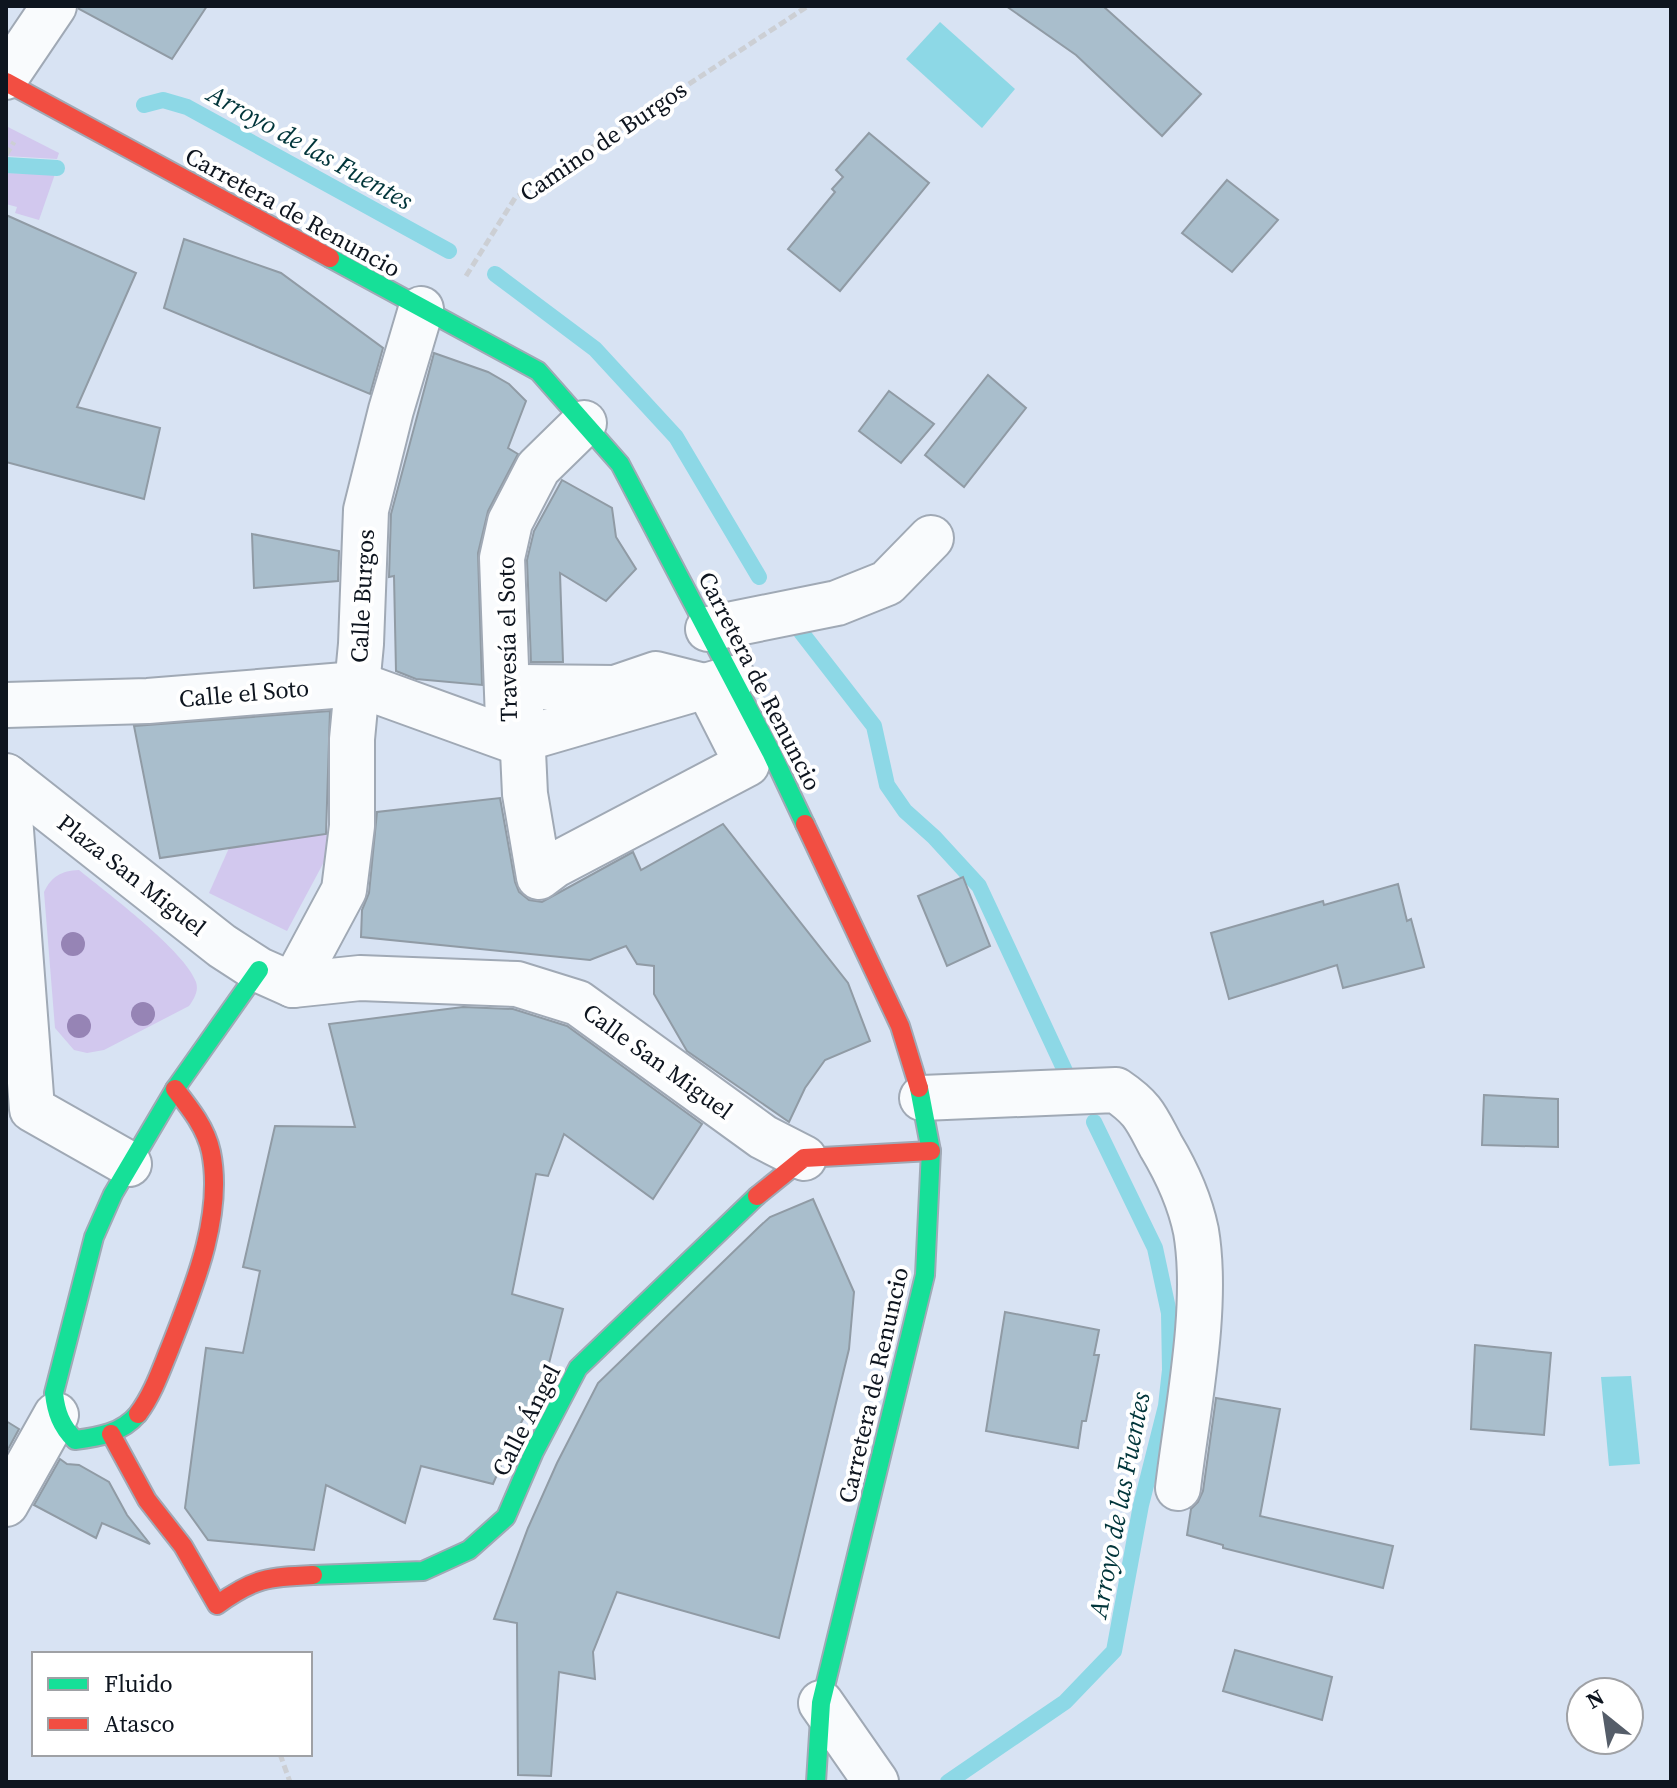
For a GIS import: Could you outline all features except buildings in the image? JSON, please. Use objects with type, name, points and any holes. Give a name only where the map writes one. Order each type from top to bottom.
[{"type":"street","points":[[6,80],[54,6]]},
{"type":"street","name":"Carretera de Renuncio","points":[[6,80],[538,371],[620,464],[708,629],[721,682],[768,744],[900,1026],[922,1098],[931,1151],[925,1275],[821,1703],[816,1782]]},
{"type":"street","name":"Calle Burgos","points":[[276,978],[344,890],[352,826],[352,739],[366,510],[391,410],[431,313]]},
{"type":"street","name":"Travesía el Soto","points":[[515,738],[502,558],[510,522],[538,468],[584,423]]},
{"type":"street","points":[[708,629],[837,603],[887,583],[931,538]]},
{"type":"street","points":[[656,674],[721,682],[747,764],[555,865],[539,877],[515,738],[520,687],[615,688],[656,674]]},
{"type":"street","name":"Calle el Soto","points":[[6,705],[148,701],[357,684],[515,738]]},
{"type":"street","name":"Plaza San Miguel","points":[[6,777],[210,937],[276,978]]},
{"type":"street","name":"Plaza San Miguel","points":[[6,777],[19,1118],[129,1164]]},
{"type":"street","points":[[175,1089],[200,1120],[212,1157],[211,1206],[191,1296],[147,1402],[128,1424],[111,1434],[75,1440],[64,1430],[56,1415],[54,1393],[94,1237],[129,1164],[175,1089],[276,978]]},
{"type":"street","name":"Calle San Miguel","points":[[276,978],[517,984],[578,1003],[763,1137],[804,1158]]},
{"type":"street","points":[[922,1098],[1116,1090],[1139,1105],[1174,1169],[1195,1229],[1200,1277],[1178,1488]]},
{"type":"street","points":[[804,1158],[931,1151]]},
{"type":"street","name":"Calle Ángel","points":[[111,1434],[147,1500],[183,1546],[217,1605],[242,1587],[269,1577],[423,1571],[469,1550],[506,1517],[534,1452],[578,1368],[742,1208],[804,1158]]},
{"type":"street","points":[[6,1504],[56,1415]]},
{"type":"street","points":[[821,1703],[876,1782]]},
{"type":"path","name":"Camino de Burgos","points":[[431,313],[515,198],[808,6]]},
{"type":"path","points":[[281,1756],[290,1782]]},
{"type":"shaded area","points":[[6,126],[59,153],[57,159],[6,156]]},
{"type":"shaded area","points":[[6,173],[55,174],[39,220],[15,213],[17,207],[6,204]]},
{"type":"shaded area","points":[[340,832],[287,931],[209,893],[229,848]]},
{"type":"shaded area","points":[[79,870],[162,939],[189,969],[197,985],[196,995],[189,1006],[104,1050],[87,1053],[74,1050],[55,1028],[44,892],[58,875]]},
{"type":"water","points":[[940,22],[1015,89],[982,128],[906,59]]},
{"type":"water","points":[[1631,1376],[1640,1464],[1609,1466],[1601,1377]]},
{"type":"waterway","name":"Arroyo de las Fuentes","points":[[144,105],[163,100],[187,107],[449,251]]},
{"type":"waterway","name":"Arroyo de las Fuentes","points":[[6,165],[57,168]]},
{"type":"waterway","name":"Arroyo de las Fuentes","points":[[495,274],[595,349],[676,437],[759,577]]},
{"type":"waterway","name":"Arroyo de las Fuentes","points":[[801,632],[874,726],[887,785],[905,811],[979,886],[1066,1073]]},
{"type":"waterway","name":"Arroyo de las Fuentes","points":[[948,1782],[1065,1702],[1114,1651],[1141,1505],[1166,1406],[1170,1370],[1169,1313],[1155,1248],[1094,1122]]},
{"type":"traffic: fast","points":[[330,258],[538,371],[620,464],[771,752],[805,824]]},
{"type":"traffic: fast","points":[[138,1414],[117,1430],[75,1440],[63,1424],[56,1406],[54,1393],[94,1237],[113,1194],[175,1089],[259,970]]},
{"type":"traffic: fast","points":[[816,1782],[821,1703],[925,1275],[931,1151],[919,1088]]},
{"type":"traffic: fast","points":[[313,1575],[423,1571],[469,1550],[506,1517],[534,1452],[578,1368],[757,1196]]},
{"type":"traffic: jam","points":[[6,82],[330,258]]},
{"type":"traffic: jam","points":[[805,824],[900,1026],[919,1088]]},
{"type":"traffic: jam","points":[[138,1414],[156,1382],[188,1301],[204,1252],[213,1201],[214,1176],[209,1143],[197,1119],[175,1089]]},
{"type":"traffic: jam","points":[[757,1196],[804,1158],[931,1151]]},
{"type":"traffic: jam","points":[[111,1434],[147,1500],[183,1546],[217,1605],[252,1584],[313,1575]]}]
